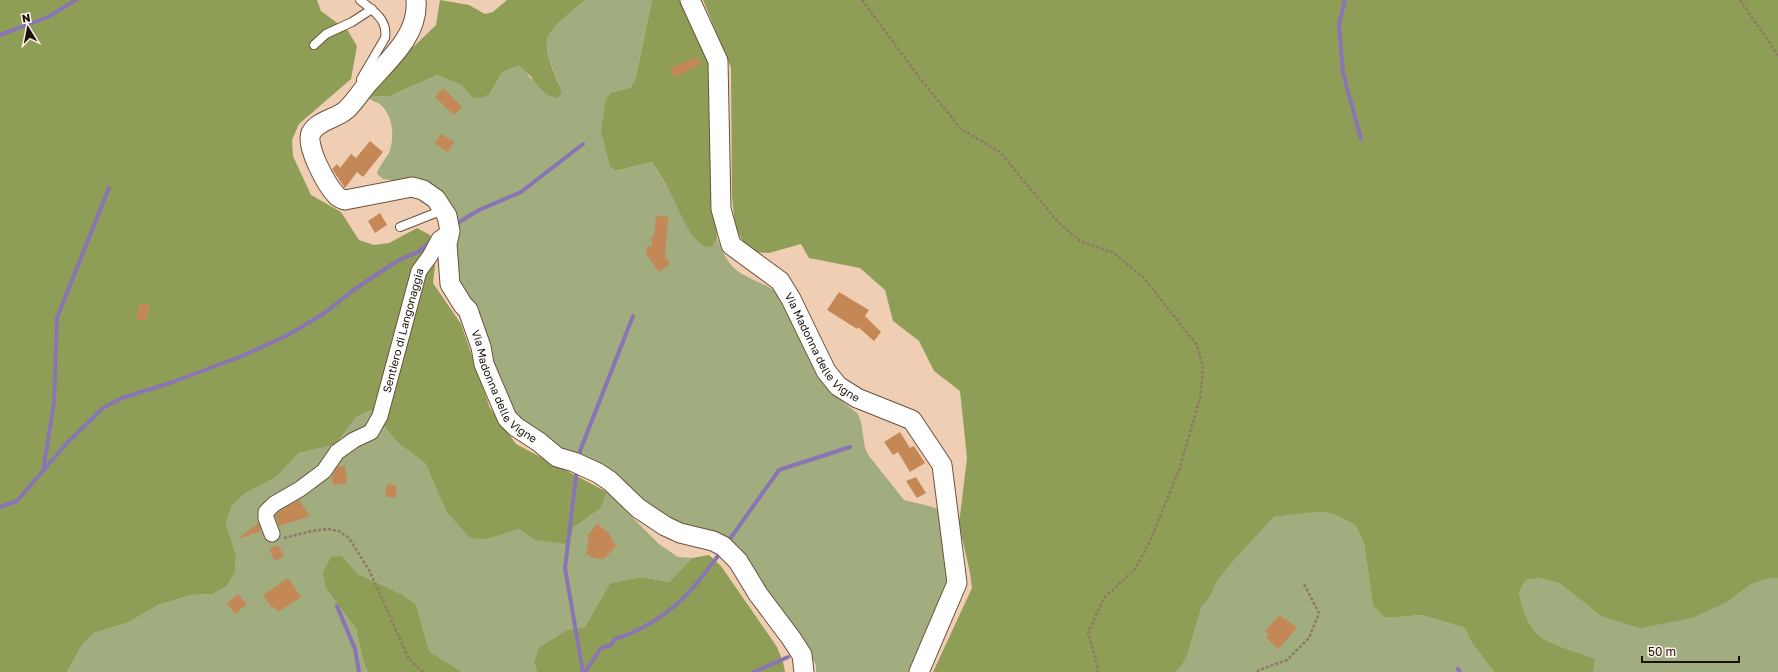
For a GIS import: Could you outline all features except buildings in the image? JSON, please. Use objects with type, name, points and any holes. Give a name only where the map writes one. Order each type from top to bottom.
[{"type":"street","points":[[416,0],[417,8],[411,30],[399,50],[346,110],[317,126],[310,137],[313,152],[321,172],[338,196],[345,200],[412,187],[423,190],[436,199],[447,216],[450,231]]},
{"type":"street","name":"Via Madonna delle Vigne","points":[[690,0],[718,61],[721,209],[731,245],[780,281],[791,299],[826,371],[838,386],[858,398],[912,420],[942,465],[957,583],[919,672]]},
{"type":"street","name":"Via Madonna delle Vigne","points":[[450,231],[447,244],[450,284],[463,305],[468,310],[481,346],[484,364],[507,418],[516,427],[538,442],[557,458],[574,462],[610,480],[638,508],[666,526],[680,532],[712,540],[723,546],[738,561],[758,594],[802,655],[804,672]]},
{"type":"street","name":"Sentiero di Langonaggia","points":[[272,534],[266,518],[266,512],[274,504],[300,489],[324,471],[337,452],[354,440],[371,432],[374,427],[380,416],[419,270],[430,256],[439,239],[450,231]]},
{"type":"lane","points":[[360,0],[380,16],[385,26],[386,34],[361,79],[361,92]]},
{"type":"lane","points":[[314,45],[326,34],[352,22],[372,9]]},
{"type":"lane","points":[[400,227],[443,210]]},
{"type":"path","points":[[862,0],[919,77],[961,129],[1000,152],[1057,221],[1080,241],[1114,253],[1144,278],[1197,345],[1203,368],[1200,398],[1179,470],[1150,541],[1135,569],[1104,598],[1088,632],[1098,672]]},
{"type":"path","points":[[1740,0],[1778,55]]},
{"type":"path","points":[[272,534],[286,538],[311,530],[328,529],[339,531],[349,538],[370,572],[409,659],[423,672]]},
{"type":"path","points":[[1257,672],[1287,660],[1309,638],[1319,614],[1304,584]]},
{"type":"green space","points":[[0,0],[317,0],[321,11],[348,31],[357,46],[351,79],[299,124],[292,140],[293,156],[311,195],[341,212],[359,240],[374,245],[389,243],[417,228],[430,235],[435,266],[433,283],[461,324],[490,408],[516,444],[607,492],[601,508],[573,528],[568,544],[535,540],[519,529],[488,539],[470,538],[446,511],[425,463],[398,443],[371,410],[356,417],[335,445],[299,453],[275,478],[244,494],[231,507],[226,524],[236,555],[235,572],[227,586],[213,594],[191,595],[158,605],[127,623],[94,633],[82,645],[67,672],[0,672]]},
{"type":"green space","points":[[440,0],[469,5],[485,14],[493,12],[507,0],[585,0],[552,30],[547,40],[549,59],[562,91],[557,98],[545,93],[523,69],[518,66],[502,72],[489,95],[481,98],[472,97],[461,85],[437,75],[390,96],[365,97],[370,89],[436,25]]},
{"type":"green space","points":[[585,0],[652,0],[635,81],[630,88],[612,92],[617,171],[652,162],[670,192],[713,246],[717,238],[724,254],[734,268],[745,276],[769,287],[780,295],[831,392],[858,414],[861,422],[865,448],[869,456],[904,500],[938,509],[941,517],[949,579],[911,672],[816,672],[816,665],[806,646],[749,569],[683,527],[649,509],[633,489],[599,465],[551,444],[521,424],[509,408],[457,277],[455,269],[457,243],[453,219],[418,183],[383,179],[377,174],[391,147],[392,128],[389,116],[382,106],[365,97],[390,96],[437,75],[461,85],[472,97],[489,95],[502,72],[518,66],[526,70],[530,78],[562,91],[552,66],[548,52],[547,40],[552,30]]},
{"type":"green space","points":[[652,0],[681,0],[708,62],[712,86],[712,173],[717,238],[713,246],[705,247],[693,236],[684,222],[668,188],[652,162],[616,171],[610,166],[601,131],[606,99],[612,92],[630,88],[635,81]]},
{"type":"green space","points":[[703,0],[1778,0],[1778,578],[1766,579],[1750,585],[1727,602],[1692,618],[1640,628],[1601,616],[1559,583],[1538,578],[1526,580],[1519,592],[1524,611],[1533,629],[1542,638],[1548,641],[1595,659],[1593,672],[1494,672],[1471,642],[1465,628],[1422,615],[1385,618],[1373,606],[1364,543],[1355,525],[1331,513],[1317,512],[1274,517],[1229,566],[1217,582],[1209,599],[1202,606],[1187,656],[1181,667],[1175,672],[933,672],[972,588],[959,524],[967,458],[960,391],[934,371],[919,341],[893,321],[885,290],[860,268],[809,258],[801,244],[769,253],[753,252],[742,240],[735,226],[732,196],[731,68]]},
{"type":"green space","points":[[371,410],[398,443],[425,463],[446,511],[488,539],[519,529],[535,540],[573,528],[601,508],[607,492],[659,544],[678,557],[692,558],[669,582],[641,577],[610,583],[585,627],[567,630],[534,663],[537,672],[462,672],[429,651],[416,604],[401,594],[358,574],[342,556],[326,589],[356,629],[364,664],[368,672],[67,672],[82,645],[94,633],[127,623],[158,605],[191,595],[213,594],[227,586],[235,572],[236,555],[226,524],[231,507],[244,494],[275,478],[299,453],[335,445],[356,417]]},
{"type":"green space","points":[[1317,512],[1331,513],[1355,525],[1364,543],[1373,606],[1385,618],[1422,615],[1465,628],[1471,642],[1494,672],[1175,672],[1181,667],[1187,656],[1202,606],[1209,599],[1217,582],[1229,566],[1274,517]]},
{"type":"green space","points":[[709,555],[721,566],[777,647],[785,672],[537,672],[534,663],[539,648],[567,630],[585,627],[610,583],[641,577],[669,582],[692,558]]},
{"type":"green space","points":[[342,556],[358,574],[401,594],[416,604],[429,651],[462,672],[368,672],[364,664],[356,629],[326,589],[323,572],[331,557]]},
{"type":"green space","points":[[1537,578],[1559,583],[1601,616],[1727,602],[1750,585],[1766,579],[1778,578],[1778,672],[1593,672],[1594,659],[1542,638],[1530,624],[1524,611],[1519,592],[1526,580]]},
{"type":"waterway","points":[[0,35],[48,17],[76,0]]},
{"type":"waterway","points":[[1345,0],[1339,25],[1343,73],[1361,139]]},
{"type":"waterway","points":[[454,225],[479,210],[521,192],[583,144]]},
{"type":"waterway","points":[[43,471],[54,403],[57,318],[109,188]]},
{"type":"waterway","points":[[0,507],[17,501],[67,443],[103,408],[122,398],[170,383],[242,356],[290,334],[326,312],[352,291],[397,261],[418,252],[432,240]]},
{"type":"waterway","points":[[579,458],[580,451],[633,316]]},
{"type":"waterway","points":[[727,543],[779,470],[850,447]]},
{"type":"waterway","points":[[577,469],[565,568],[583,672]]},
{"type":"waterway","points":[[585,672],[601,648],[611,645],[615,639],[625,636],[656,620],[683,599],[721,552]]},
{"type":"waterway","points":[[337,606],[355,649],[359,672]]},
{"type":"waterway","points":[[754,672],[788,657]]}]
